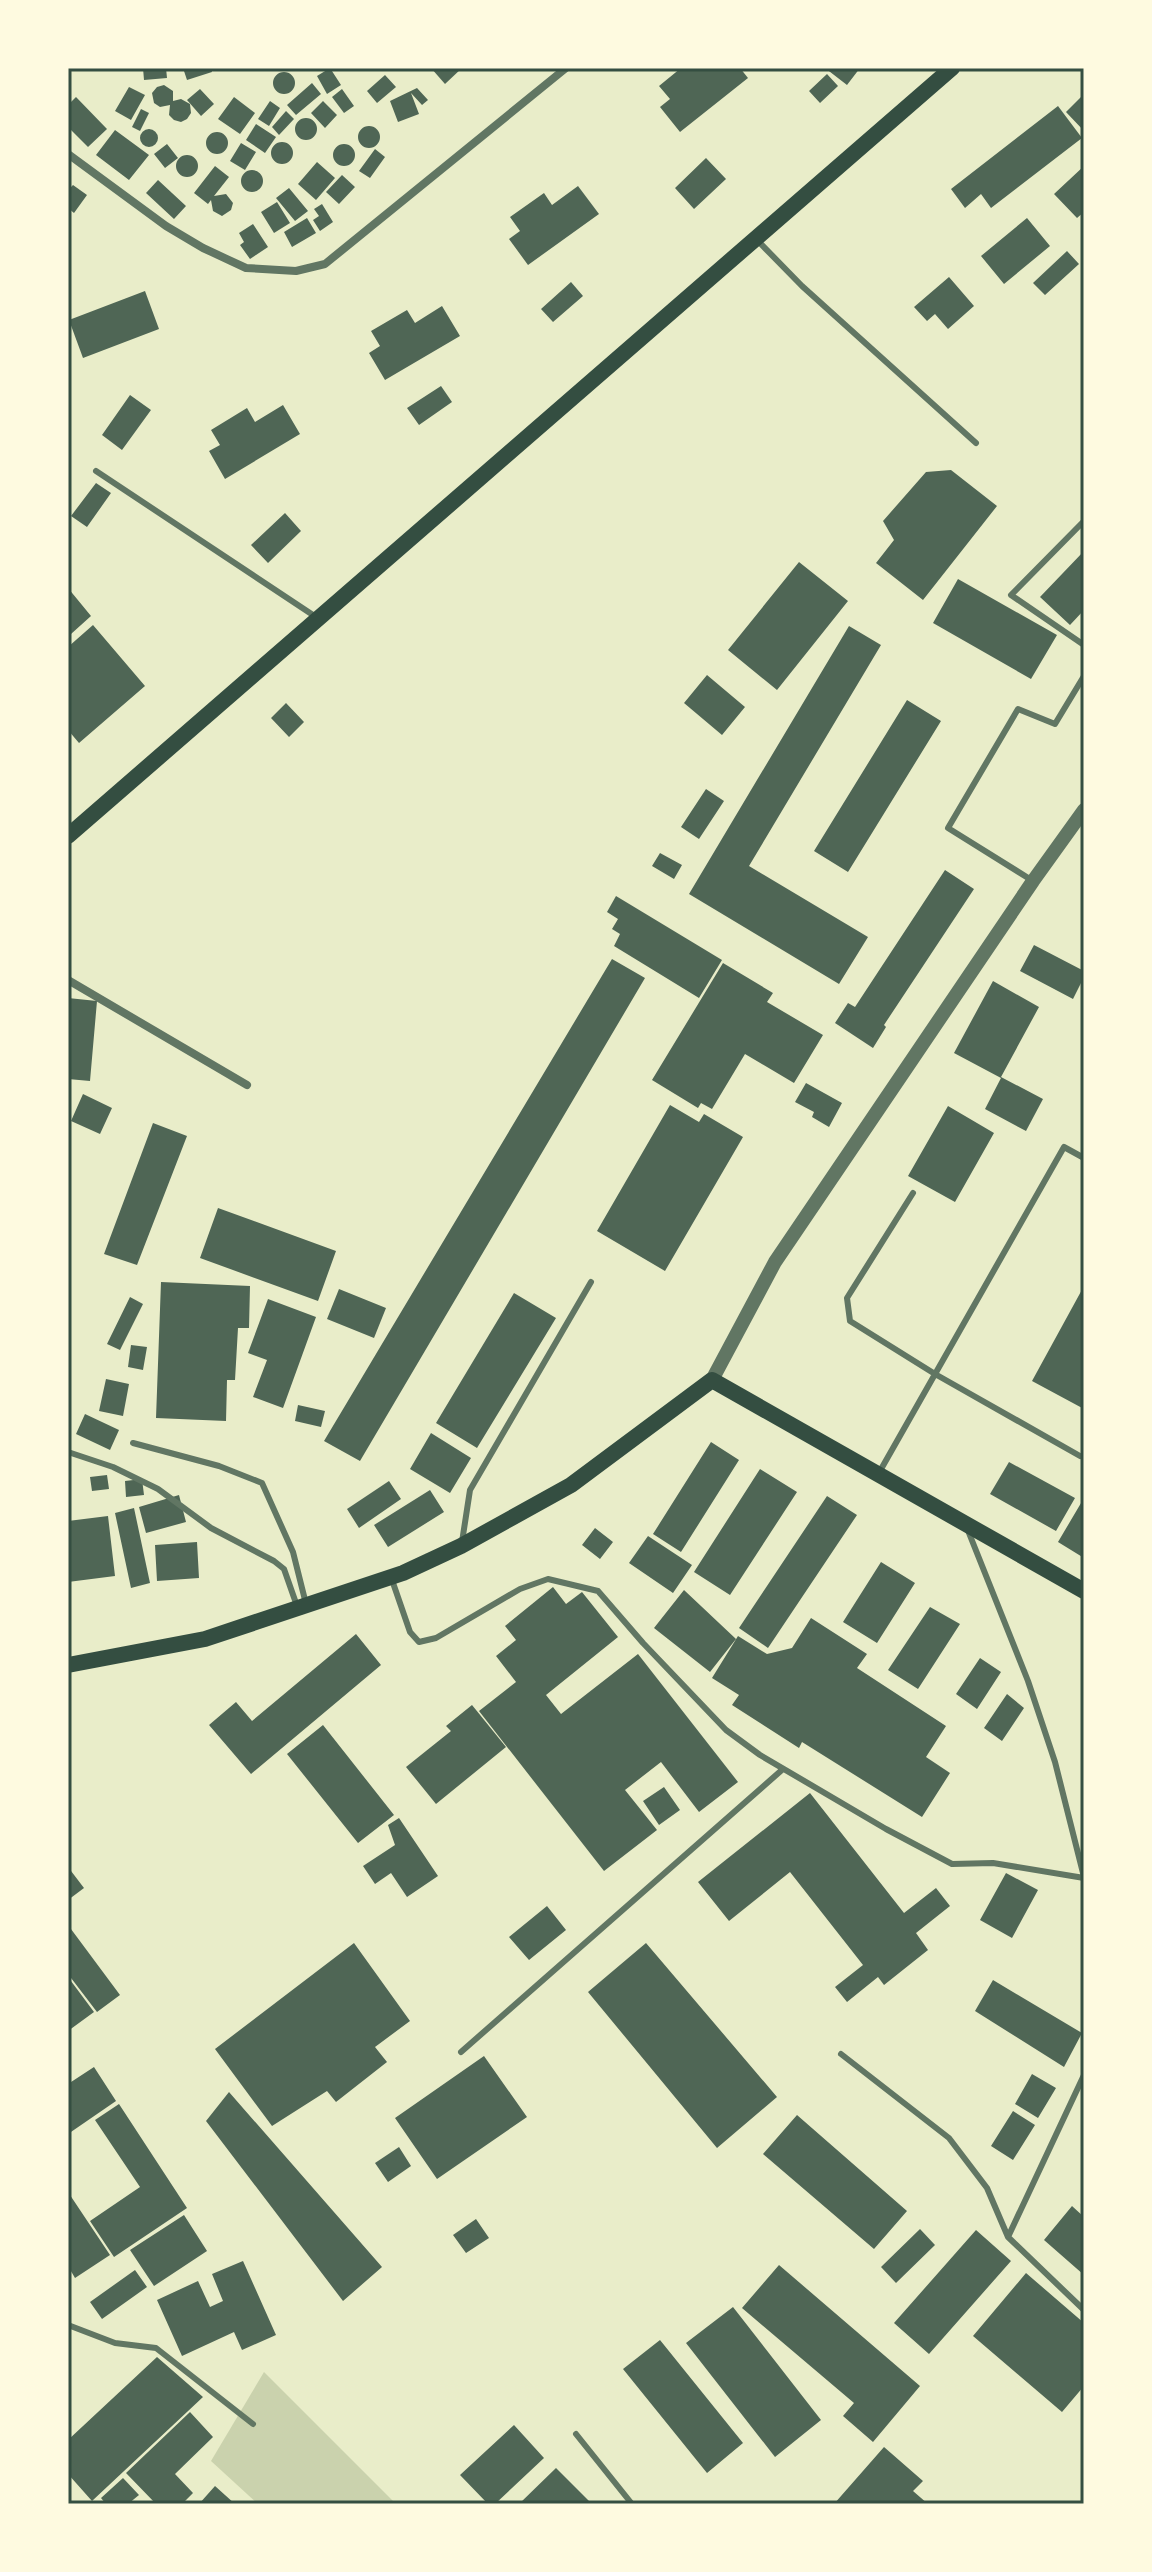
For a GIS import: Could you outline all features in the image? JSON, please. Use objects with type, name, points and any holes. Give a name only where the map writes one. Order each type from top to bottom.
[{"type":"main road","points":[[68,836],[952,68]]},
{"type":"main road","points":[[68,1665],[205,1639],[391,1577],[461,1546],[571,1485],[712,1380],[1084,1591]]},
{"type":"street","points":[[68,154],[166,226],[203,248],[246,268],[296,271],[325,264],[566,68]]},
{"type":"street","points":[[712,1380],[775,1262],[1084,810]]},
{"type":"street","points":[[68,980],[247,1085]]},
{"type":"lane","points":[[755,238],[802,286],[976,443]]},
{"type":"lane","points":[[96,471],[318,618]]},
{"type":"lane","points":[[1084,521],[1011,595],[1084,645]]},
{"type":"lane","points":[[1033,881],[948,828],[1018,709],[1055,724],[1084,676]]},
{"type":"lane","points":[[878,1474],[1064,1147],[1084,1158]]},
{"type":"lane","points":[[913,1193],[847,1298],[850,1321],[935,1374],[1080,1456]]},
{"type":"lane","points":[[461,1546],[470,1490],[591,1282]]},
{"type":"lane","points":[[133,1443],[219,1466],[262,1483],[293,1552],[303,1608]]},
{"type":"lane","points":[[68,1452],[113,1467],[158,1489],[211,1528],[274,1561],[284,1569],[303,1608]]},
{"type":"lane","points":[[391,1577],[410,1632],[419,1642],[436,1638],[520,1589],[548,1579],[598,1591],[726,1730],[783,1769],[952,1864],[993,1863],[1084,1878],[1055,1762],[1028,1681],[965,1523]]},
{"type":"lane","points":[[461,2052],[783,1769]]},
{"type":"lane","points":[[841,2054],[949,2138],[987,2188],[1008,2237],[1084,2310]]},
{"type":"lane","points":[[1008,2237],[1084,2075]]},
{"type":"lane","points":[[68,2325],[115,2343],[156,2348],[253,2424]]},
{"type":"lane","points":[[576,2434],[632,2504]]},
{"type":"green space","points":[[264,2372],[396,2504],[258,2504],[211,2461]]},
{"type":"building","points":[[143,68],[166,68],[167,78],[144,80]]},
{"type":"building","points":[[183,68],[211,68],[212,72],[187,80]]},
{"type":"building","points":[[330,68],[341,85],[327,94],[317,76]]},
{"type":"building","points":[[431,68],[462,68],[445,84]]},
{"type":"building","points":[[681,68],[699,68],[701,71],[705,68],[740,68],[748,78],[680,132],[660,107],[670,99],[659,86]]},
{"type":"building","points":[[825,68],[860,68],[847,85]]},
{"type":"building","points":[[284,72],[292,75],[295,83],[292,91],[284,94],[276,91],[273,83],[276,75]]},
{"type":"building","points":[[827,74],[838,86],[820,103],[809,91]]},
{"type":"building","points":[[385,75],[396,87],[377,103],[367,91]]},
{"type":"building","points":[[312,83],[321,94],[296,115],[287,105]]},
{"type":"building","points":[[164,85],[173,91],[173,101],[181,99],[190,104],[191,113],[187,119],[181,122],[174,120],[169,115],[170,105],[160,107],[154,103],[152,93]]},
{"type":"building","points":[[129,87],[145,95],[131,120],[115,111]]},
{"type":"building","points":[[417,88],[428,100],[422,105],[411,93],[419,114],[398,122],[390,101]]},
{"type":"building","points":[[200,89],[214,104],[201,116],[187,100]]},
{"type":"building","points":[[342,89],[354,106],[344,113],[332,97]]},
{"type":"building","points":[[1084,94],[1084,131],[1066,112]]},
{"type":"building","points":[[76,97],[107,129],[88,147],[68,127],[68,105]]},
{"type":"building","points":[[234,97],[255,113],[240,134],[218,119]]},
{"type":"building","points":[[270,101],[280,108],[269,126],[258,119]]},
{"type":"building","points":[[323,101],[337,115],[325,128],[311,113]]},
{"type":"building","points":[[1058,106],[1082,138],[991,208],[981,194],[965,208],[951,189]]},
{"type":"building","points":[[141,109],[149,113],[140,131],[132,127]]},
{"type":"building","points":[[286,111],[294,119],[279,135],[272,127]]},
{"type":"building","points":[[306,118],[314,121],[317,129],[314,137],[306,140],[298,137],[295,129],[298,121]]},
{"type":"building","points":[[256,124],[276,137],[265,153],[246,140]]},
{"type":"building","points":[[369,126],[377,129],[380,137],[377,145],[369,148],[361,145],[358,137],[361,129]]},
{"type":"building","points":[[149,129],[158,138],[149,147],[140,138]]},
{"type":"building","points":[[115,130],[149,155],[129,180],[96,155]]},
{"type":"building","points":[[217,132],[225,135],[228,143],[225,151],[217,154],[209,151],[206,143],[209,135]]},
{"type":"building","points":[[282,142],[290,145],[293,153],[290,161],[282,164],[274,161],[271,153],[274,145]]},
{"type":"building","points":[[241,143],[256,152],[245,170],[230,161]]},
{"type":"building","points":[[167,144],[178,158],[165,168],[154,154]]},
{"type":"building","points":[[344,144],[352,147],[355,155],[352,163],[344,166],[336,163],[333,155],[336,147]]},
{"type":"building","points":[[375,149],[385,157],[370,178],[359,171]]},
{"type":"building","points":[[187,155],[195,158],[198,166],[195,174],[187,177],[179,174],[176,166],[179,158]]},
{"type":"building","points":[[706,158],[726,179],[694,209],[675,188]]},
{"type":"building","points":[[317,162],[335,178],[316,200],[298,184]]},
{"type":"building","points":[[215,166],[229,177],[214,196],[226,194],[233,203],[231,210],[222,216],[213,211],[211,200],[208,204],[194,193]]},
{"type":"building","points":[[1084,166],[1084,212],[1077,218],[1054,194]]},
{"type":"building","points":[[252,170],[260,173],[263,181],[260,189],[252,192],[244,189],[241,181],[244,173]]},
{"type":"building","points":[[342,175],[355,187],[339,204],[326,192]]},
{"type":"building","points":[[158,180],[186,206],[174,219],[146,193]]},
{"type":"building","points":[[73,185],[87,195],[74,213],[68,208],[68,190]]},
{"type":"building","points":[[578,186],[599,214],[528,265],[509,239],[520,231],[510,217],[544,193],[552,205]]},
{"type":"building","points":[[289,188],[308,211],[295,221],[276,198]]},
{"type":"building","points":[[277,202],[290,223],[274,233],[261,212]]},
{"type":"building","points":[[322,204],[333,222],[320,231],[313,220],[319,216],[314,209]]},
{"type":"building","points":[[307,218],[316,233],[292,247],[284,232]]},
{"type":"building","points":[[1027,218],[1050,246],[1004,284],[981,256]]},
{"type":"building","points":[[253,224],[268,247],[250,259],[240,245],[244,242],[239,233]]},
{"type":"building","points":[[1067,251],[1079,264],[1045,295],[1033,283]]},
{"type":"building","points":[[949,277],[974,306],[948,329],[935,314],[927,321],[914,307]]},
{"type":"building","points":[[571,282],[583,296],[553,322],[541,309]]},
{"type":"building","points":[[145,291],[159,329],[83,358],[69,320]]},
{"type":"building","points":[[442,306],[460,336],[385,380],[369,353],[380,346],[371,331],[407,310],[415,323]]},
{"type":"building","points":[[441,386],[452,402],[419,425],[407,408]]},
{"type":"building","points":[[130,395],[151,410],[122,450],[102,435]]},
{"type":"building","points":[[283,405],[300,434],[225,479],[209,451],[220,445],[211,430],[247,408],[255,422]]},
{"type":"building","points":[[951,470],[997,506],[923,600],[876,563],[894,540],[883,521],[926,472]]},
{"type":"building","points":[[96,483],[111,493],[87,527],[71,516]]},
{"type":"building","points":[[285,513],[301,531],[268,563],[251,545]]},
{"type":"building","points":[[1084,551],[1084,610],[1070,625],[1040,597]]},
{"type":"building","points":[[799,562],[848,601],[777,690],[728,650]]},
{"type":"building","points":[[958,579],[1057,635],[1031,679],[933,623]]},
{"type":"building","points":[[68,588],[91,616],[71,634],[68,630]]},
{"type":"building","points":[[93,625],[145,686],[79,743],[68,730],[68,647]]},
{"type":"building","points":[[849,626],[881,645],[749,866],[868,937],[839,984],[689,894]]},
{"type":"building","points":[[707,675],[745,707],[722,735],[684,703]]},
{"type":"building","points":[[907,700],[941,721],[848,872],[814,851]]},
{"type":"building","points":[[286,703],[304,722],[289,737],[271,718]]},
{"type":"building","points":[[706,789],[724,801],[699,839],[681,827]]},
{"type":"building","points":[[660,853],[682,865],[674,879],[652,866]]},
{"type":"building","points":[[945,870],[974,889],[884,1025],[886,1027],[873,1048],[835,1023],[848,1003],[855,1007]]},
{"type":"building","points":[[616,896],[722,960],[699,998],[614,946],[620,934],[612,929],[618,919],[607,912]]},
{"type":"building","points":[[1034,945],[1084,971],[1073,999],[1020,971]]},
{"type":"building","points":[[612,959],[645,978],[360,1461],[324,1441]]},
{"type":"building","points":[[723,963],[773,993],[767,1002],[823,1035],[794,1083],[745,1054],[712,1109],[701,1103],[698,1108],[652,1080]]},
{"type":"building","points":[[993,981],[1039,1007],[1001,1077],[1043,1099],[1026,1131],[985,1109],[1001,1078],[954,1053]]},
{"type":"building","points":[[68,998],[97,1001],[90,1081],[68,1079]]},
{"type":"building","points":[[806,1083],[842,1103],[829,1127],[812,1117],[814,1112],[795,1102]]},
{"type":"building","points":[[83,1094],[112,1108],[100,1134],[71,1121]]},
{"type":"building","points":[[670,1105],[699,1122],[704,1114],[743,1137],[665,1271],[597,1231]]},
{"type":"building","points":[[948,1106],[994,1133],[955,1202],[908,1176]]},
{"type":"building","points":[[153,1123],[187,1136],[137,1265],[104,1254]]},
{"type":"building","points":[[218,1208],[336,1251],[318,1301],[200,1258]]},
{"type":"building","points":[[161,1282],[250,1286],[249,1328],[238,1328],[235,1380],[227,1380],[226,1421],[156,1418]]},
{"type":"building","points":[[1084,1286],[1084,1409],[1032,1381]]},
{"type":"building","points":[[339,1289],[386,1308],[374,1338],[327,1319]]},
{"type":"building","points":[[514,1293],[556,1318],[477,1448],[436,1423]]},
{"type":"building","points":[[130,1297],[143,1304],[120,1350],[107,1344]]},
{"type":"building","points":[[268,1299],[316,1317],[283,1408],[253,1397],[267,1360],[248,1353]]},
{"type":"building","points":[[131,1345],[147,1347],[143,1370],[128,1367]]},
{"type":"building","points":[[106,1379],[129,1384],[123,1416],[99,1411]]},
{"type":"building","points":[[298,1405],[325,1411],[321,1427],[295,1421]]},
{"type":"building","points":[[85,1414],[119,1430],[110,1450],[76,1434]]},
{"type":"building","points":[[431,1433],[471,1458],[450,1493],[410,1469]]},
{"type":"building","points":[[711,1442],[739,1460],[681,1552],[653,1534]]},
{"type":"building","points":[[1009,1462],[1075,1498],[1056,1531],[990,1494]]},
{"type":"building","points":[[760,1469],[797,1492],[730,1595],[694,1572]]},
{"type":"building","points":[[107,1475],[109,1489],[92,1491],[90,1477]]},
{"type":"building","points":[[142,1479],[144,1495],[126,1497],[125,1481]]},
{"type":"building","points":[[389,1481],[401,1499],[359,1528],[347,1509]]},
{"type":"building","points":[[430,1490],[444,1512],[388,1547],[374,1525]]},
{"type":"building","points":[[179,1495],[186,1522],[146,1533],[139,1507]]},
{"type":"building","points":[[827,1496],[857,1515],[768,1648],[739,1628]]},
{"type":"building","points":[[1084,1498],[1084,1558],[1058,1542]]},
{"type":"building","points":[[134,1508],[150,1583],[131,1588],[115,1513]]},
{"type":"building","points":[[108,1516],[115,1576],[68,1582],[68,1521]]},
{"type":"building","points":[[595,1528],[613,1542],[600,1559],[582,1545]]},
{"type":"building","points":[[648,1536],[692,1565],[673,1593],[629,1563]]},
{"type":"building","points":[[197,1542],[199,1578],[157,1581],[155,1545]]},
{"type":"building","points":[[881,1562],[915,1583],[877,1643],[843,1622]]},
{"type":"building","points":[[553,1587],[566,1604],[582,1592],[618,1637],[546,1695],[561,1714],[638,1654],[738,1782],[699,1812],[661,1762],[625,1790],[657,1830],[604,1871],[479,1711],[516,1682],[496,1656],[516,1640],[505,1626]]},
{"type":"building","points":[[684,1590],[736,1639],[710,1672],[654,1628]]},
{"type":"building","points":[[930,1607],[960,1624],[918,1689],[888,1670]]},
{"type":"building","points":[[811,1618],[867,1654],[857,1668],[946,1726],[926,1757],[950,1773],[922,1817],[802,1742],[799,1748],[732,1705],[739,1695],[712,1678],[738,1636],[767,1654],[792,1648]]},
{"type":"building","points":[[356,1634],[381,1665],[251,1774],[209,1725],[236,1702],[252,1721]]},
{"type":"building","points":[[980,1658],[1001,1672],[977,1709],[956,1694]]},
{"type":"building","points":[[1007,1694],[1024,1708],[1002,1741],[984,1728]]},
{"type":"building","points":[[472,1705],[506,1747],[436,1804],[406,1767],[451,1731],[446,1726]]},
{"type":"building","points":[[323,1725],[394,1815],[358,1843],[287,1754]]},
{"type":"building","points":[[664,1787],[680,1810],[659,1825],[643,1801]]},
{"type":"building","points":[[810,1793],[904,1913],[936,1888],[950,1906],[916,1933],[928,1950],[884,1985],[878,1977],[847,2002],[835,1987],[863,1965],[790,1872],[729,1921],[698,1882]]},
{"type":"building","points":[[399,1818],[438,1876],[407,1897],[391,1873],[375,1884],[363,1866],[395,1845],[388,1825]]},
{"type":"building","points":[[68,1867],[84,1888],[68,1900]]},
{"type":"building","points":[[1006,1873],[1038,1890],[1012,1938],[980,1920]]},
{"type":"building","points":[[547,1906],[566,1930],[529,1960],[509,1937]]},
{"type":"building","points":[[68,1925],[120,1995],[97,2012],[68,1974]]},
{"type":"building","points":[[354,1943],[410,2021],[375,2047],[387,2062],[336,2102],[327,2091],[272,2126],[215,2049]]},
{"type":"building","points":[[646,1943],[777,2097],[717,2148],[588,1992]]},
{"type":"building","points":[[68,1977],[94,2012],[68,2031]]},
{"type":"building","points":[[993,1980],[1082,2033],[1064,2067],[975,2011]]},
{"type":"building","points":[[484,2056],[527,2117],[437,2179],[395,2118]]},
{"type":"building","points":[[94,2067],[116,2101],[68,2134],[68,2084]]},
{"type":"building","points":[[1032,2074],[1056,2088],[1038,2118],[1015,2104]]},
{"type":"building","points":[[229,2092],[382,2267],[343,2301],[206,2121]]},
{"type":"building","points":[[119,2104],[187,2208],[114,2257],[90,2221],[140,2187],[95,2120]]},
{"type":"building","points":[[1013,2111],[1035,2125],[1013,2160],[991,2146]]},
{"type":"building","points":[[797,2115],[907,2211],[874,2249],[763,2154]]},
{"type":"building","points":[[399,2147],[411,2166],[388,2182],[375,2163]]},
{"type":"building","points":[[68,2192],[110,2255],[75,2278],[68,2266]]},
{"type":"building","points":[[1072,2206],[1084,2217],[1084,2275],[1044,2240]]},
{"type":"building","points":[[184,2215],[207,2251],[154,2286],[130,2250]]},
{"type":"building","points":[[476,2219],[489,2238],[466,2253],[453,2235]]},
{"type":"building","points":[[920,2229],[935,2245],[896,2283],[881,2267]]},
{"type":"building","points":[[976,2230],[1011,2261],[929,2354],[894,2323]]},
{"type":"building","points":[[243,2261],[276,2335],[242,2350],[234,2332],[182,2356],[157,2300],[198,2281],[210,2307],[223,2301],[212,2274]]},
{"type":"building","points":[[779,2265],[920,2386],[873,2442],[843,2416],[854,2403],[742,2308]]},
{"type":"building","points":[[135,2270],[147,2287],[102,2319],[90,2302]]},
{"type":"building","points":[[1026,2273],[1084,2323],[1084,2386],[1062,2412],[973,2336]]},
{"type":"building","points":[[733,2307],[821,2420],[775,2457],[686,2343]]},
{"type":"building","points":[[660,2340],[743,2443],[707,2473],[623,2369]]},
{"type":"building","points":[[157,2357],[203,2397],[92,2501],[68,2474],[68,2440]]},
{"type":"building","points":[[190,2412],[213,2437],[175,2474],[193,2493],[182,2504],[156,2504],[126,2473]]},
{"type":"building","points":[[514,2425],[544,2458],[495,2504],[488,2504],[460,2475]]},
{"type":"building","points":[[884,2447],[923,2481],[913,2491],[928,2504],[834,2504]]},
{"type":"building","points":[[556,2468],[592,2504],[519,2504]]},
{"type":"building","points":[[123,2478],[139,2495],[128,2504],[106,2504],[101,2498]]},
{"type":"building","points":[[215,2486],[235,2504],[199,2504]]}]
